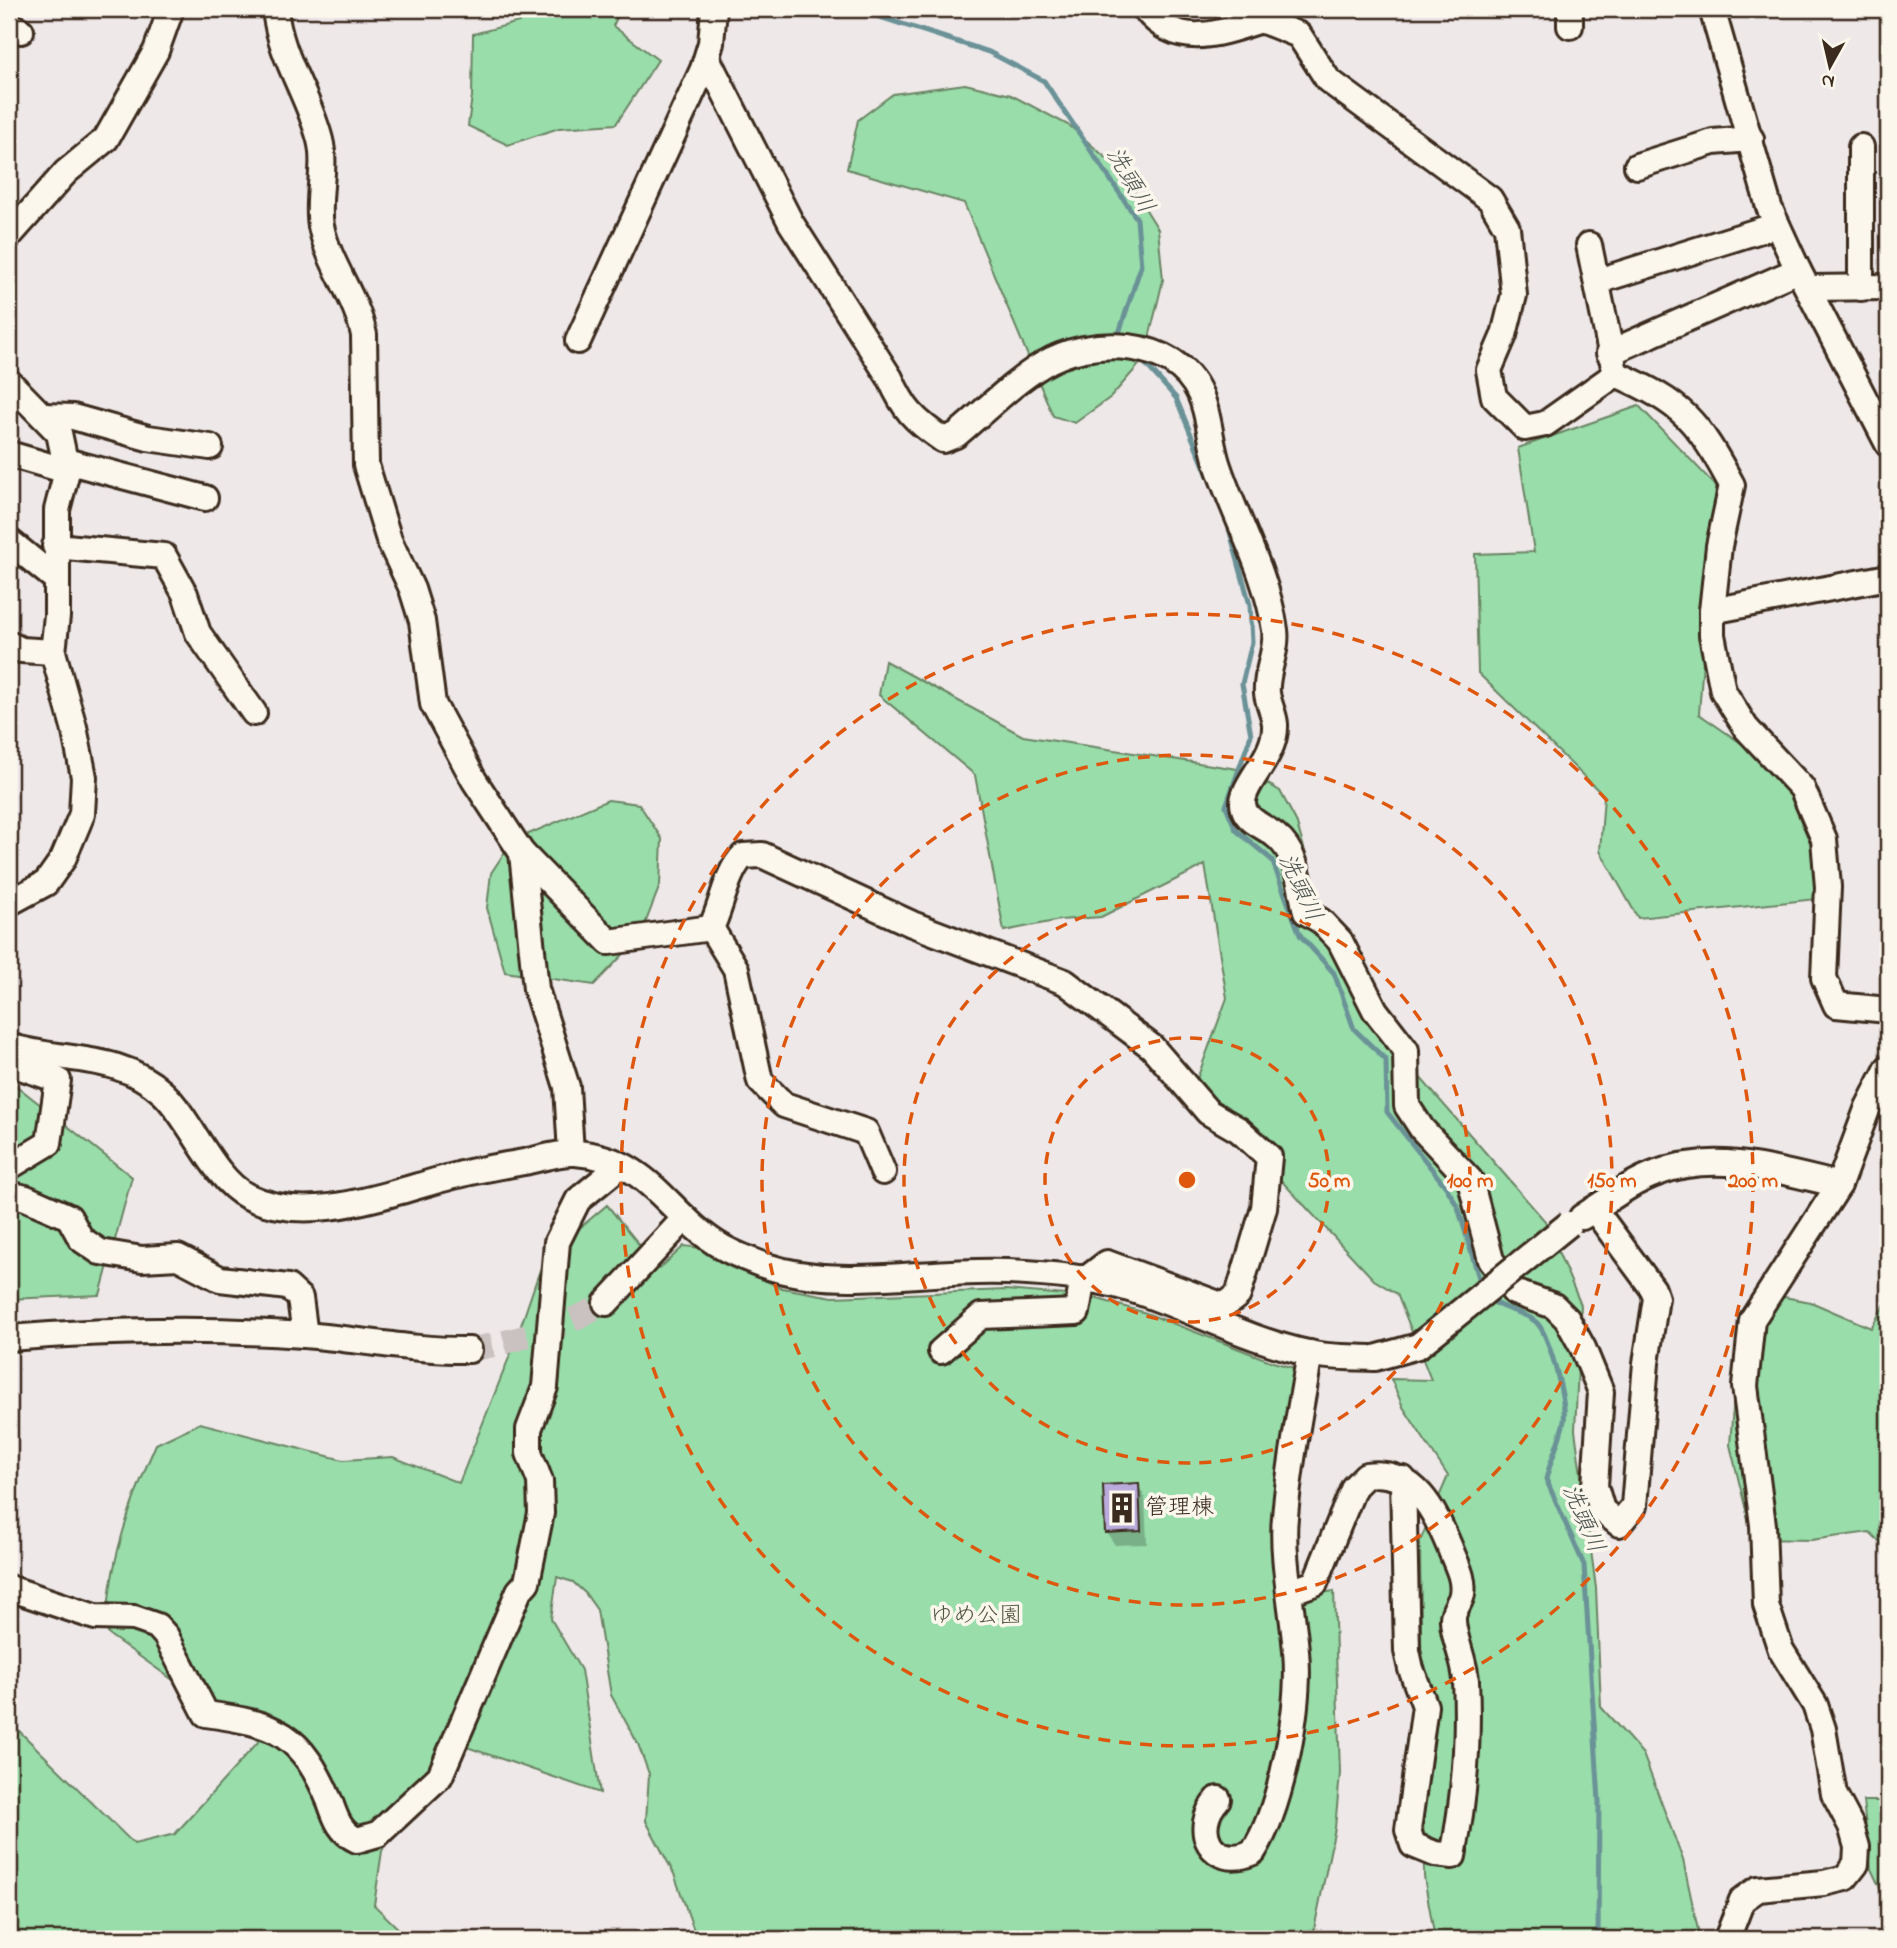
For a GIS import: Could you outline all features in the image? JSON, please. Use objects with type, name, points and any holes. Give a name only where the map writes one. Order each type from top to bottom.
[{"type":"street","points":[[9,236],[66,172],[106,139],[156,51],[172,9]]},
{"type":"street","points":[[275,9],[278,38],[320,141],[321,225],[340,278],[363,328],[366,465],[388,540],[405,571],[422,621],[433,704],[474,780],[522,853],[609,942],[710,928]]},
{"type":"street","points":[[579,341],[707,58],[712,43],[714,9]]},
{"type":"street","points":[[1145,9],[1157,23],[1192,37],[1220,34],[1261,20],[1298,35],[1328,80],[1490,199],[1507,228],[1514,295],[1504,335],[1489,370],[1494,397],[1525,428],[1545,424],[1612,364],[1804,279],[1861,288],[1888,287]]},
{"type":"street","points":[[1712,9],[1777,225],[1888,444]]},
{"type":"street","points":[[707,58],[791,223],[890,378],[902,405],[943,440],[956,435],[1042,365],[1076,350],[1130,347],[1165,355],[1183,370],[1200,394],[1218,465],[1256,562],[1276,632],[1267,692],[1275,723],[1271,751],[1242,794],[1244,811],[1256,823],[1277,836],[1294,860],[1306,912],[1321,920],[1340,941],[1375,1010],[1406,1050],[1407,1106],[1422,1129],[1470,1180],[1491,1260],[1514,1292],[1554,1306],[1567,1319],[1583,1348],[1601,1392],[1595,1486],[1602,1510],[1619,1524],[1634,1506],[1646,1363],[1656,1298],[1653,1289],[1594,1209]]},
{"type":"street","points":[[1637,166],[1713,142],[1751,139]]},
{"type":"street","points":[[1861,147],[1861,288]]},
{"type":"street","points":[[1598,281],[1777,225]]},
{"type":"street","points":[[1589,245],[1612,364],[1682,409],[1705,435],[1732,485],[1719,546],[1712,635],[1723,691],[1746,728],[1802,788],[1824,839],[1828,887],[1824,978],[1836,1005],[1888,1010]]},
{"type":"street","points":[[9,382],[59,433],[66,466],[57,510],[53,652],[74,727],[84,778],[82,814],[63,859],[46,883],[9,903]]},
{"type":"street","points":[[44,416],[73,417],[148,438],[210,447]]},
{"type":"street","points":[[9,454],[205,498]]},
{"type":"street","points":[[9,541],[57,580]]},
{"type":"street","points":[[55,546],[164,556],[185,594],[198,633],[254,713]]},
{"type":"street","points":[[1712,611],[1888,577]]},
{"type":"street","points":[[9,644],[22,650],[53,652]]},
{"type":"street","points":[[522,853],[536,989],[567,1087],[571,1153]]},
{"type":"street","points":[[710,928],[722,907],[735,864],[743,856],[762,855],[912,924],[1065,982],[1152,1047],[1208,1112],[1240,1130],[1269,1157],[1264,1208],[1238,1295],[1224,1306],[1107,1262],[1085,1279],[1077,1312],[981,1316],[941,1351]]},
{"type":"street","points":[[710,928],[736,969],[760,1081],[784,1104],[866,1132],[883,1172]]},
{"type":"street","points":[[9,1046],[115,1064],[143,1078],[164,1094],[226,1177],[246,1196],[279,1205],[313,1207],[377,1199],[457,1175],[571,1153],[621,1165],[655,1185],[685,1218],[722,1247],[765,1266],[808,1275],[872,1277],[1004,1272],[1085,1279],[1132,1289],[1262,1339],[1310,1353],[1375,1359],[1418,1346],[1569,1224],[1657,1173],[1707,1162],[1767,1167],[1839,1185]]},
{"type":"street","points":[[9,1063],[58,1080],[49,1143],[9,1167]]},
{"type":"street","points":[[1727,1939],[1742,1900],[1758,1889],[1824,1883],[1844,1878],[1856,1864],[1857,1847],[1851,1826],[1834,1794],[1823,1729],[1815,1705],[1781,1650],[1766,1605],[1763,1525],[1745,1386],[1752,1320],[1839,1185],[1868,1107],[1888,1068]]},
{"type":"street","points":[[9,1588],[95,1617],[134,1618],[157,1626],[166,1636],[206,1714],[259,1723],[286,1738],[311,1762],[339,1825],[347,1835],[357,1840],[377,1834],[440,1776],[519,1591],[527,1583],[541,1513],[540,1481],[529,1453],[529,1429],[545,1387],[557,1242],[578,1200],[621,1165]]},
{"type":"street","points":[[9,1194],[26,1198],[69,1217],[81,1240],[100,1252],[142,1259],[178,1257],[220,1279],[288,1287],[300,1298],[305,1335]]},
{"type":"street","points":[[606,1303],[685,1218]]},
{"type":"street","points":[[9,1338],[116,1330],[305,1335],[436,1351],[469,1350]]},
{"type":"street","points":[[1218,1798],[1209,1809],[1205,1821],[1205,1836],[1211,1848],[1221,1854],[1233,1856],[1252,1852],[1261,1839],[1276,1792],[1294,1717],[1297,1654],[1284,1520],[1310,1353]]},
{"type":"street","points":[[1290,1592],[1315,1584],[1360,1479],[1375,1474],[1403,1479],[1414,1486],[1436,1513],[1461,1575],[1462,1593],[1452,1618],[1463,1655],[1466,1704],[1466,1741],[1453,1856],[1435,1854],[1413,1845],[1408,1830],[1425,1706],[1410,1669],[1407,1651],[1403,1479]]},
{"type":"green space","points":[[521,9],[621,9],[613,26],[658,60],[616,124],[559,128],[508,145],[468,126],[472,96],[473,34],[519,22]]},
{"type":"green space","points":[[965,84],[1011,95],[1070,126],[1123,173],[1158,229],[1163,280],[1144,359],[1111,397],[1075,423],[1053,416],[964,203],[847,169],[858,120],[893,94]]},
{"type":"green space","points":[[1639,406],[1716,486],[1699,714],[1796,781],[1826,898],[1638,918],[1600,851],[1604,796],[1478,673],[1475,554],[1534,552],[1518,448]]},
{"type":"green space","points":[[885,661],[1023,736],[1244,770],[1280,791],[1296,821],[1333,946],[1418,1075],[1545,1221],[1581,1305],[1575,1430],[1596,1588],[1601,1707],[1643,1754],[1683,1860],[1700,1939],[1435,1939],[1424,1877],[1420,1541],[1448,1476],[1403,1407],[1391,1379],[1431,1380],[1397,1294],[1374,1280],[1194,1087],[1227,998],[1205,865],[1101,917],[1060,920],[1004,931],[975,775],[879,695]]},
{"type":"green space","points":[[608,800],[639,804],[662,839],[660,885],[640,937],[594,985],[505,972],[487,908],[491,873],[512,841]]},
{"type":"green space","points":[[9,1080],[132,1177],[100,1295],[9,1299]]},
{"type":"green space","name":"ゆめ公園","points":[[607,1205],[659,1269],[684,1246],[702,1248],[734,1267],[782,1288],[833,1297],[1006,1290],[1091,1297],[1146,1313],[1273,1362],[1318,1375],[1294,1521],[1303,1596],[1334,1591],[1340,1773],[1335,1828],[1312,1939],[697,1939],[674,1874],[646,1821],[649,1774],[638,1744],[611,1695],[597,1610],[573,1582],[557,1577],[551,1619],[581,1670],[600,1793],[467,1747],[415,1782],[382,1851],[374,1905],[409,1939],[9,1939],[9,1721],[134,1844],[175,1834],[259,1741],[108,1634],[108,1610],[115,1561],[129,1512],[156,1444],[200,1423],[343,1460],[393,1457],[459,1483],[516,1340],[544,1258]]},
{"type":"green space","points":[[1784,1297],[1811,1302],[1871,1328],[1888,1299],[1888,1551],[1870,1532],[1811,1540],[1753,1539],[1730,1445],[1739,1329]]},
{"type":"green space","points":[[1863,1801],[1888,1801],[1888,1905],[1871,1869]]},
{"type":"building","name":"管理棟","points":[[1139,1483],[1141,1531],[1105,1533],[1103,1485]]},
{"type":"waterway","name":"洗頭川","points":[[855,9],[989,52],[1044,81],[1137,219],[1141,266],[1119,333],[1123,338]]},
{"type":"waterway","name":"洗頭川","points":[[1141,359],[1176,398],[1211,483]]},
{"type":"waterway","name":"洗頭川","points":[[1227,521],[1250,605],[1252,642],[1242,684],[1251,735],[1226,806],[1236,830],[1272,860],[1300,935],[1334,973],[1354,1029],[1386,1060],[1387,1112],[1446,1187],[1458,1207],[1481,1285]]},
{"type":"waterway","name":"洗頭川","points":[[1488,1297],[1493,1302],[1536,1322],[1551,1354],[1563,1400],[1564,1421],[1546,1479],[1584,1565],[1599,1801],[1598,1939]]},
{"type":"tunnel","points":[[469,1350],[540,1332],[606,1303]]},
{"type":"place","name":"管理棟","points":[[1122,1508]]}]
